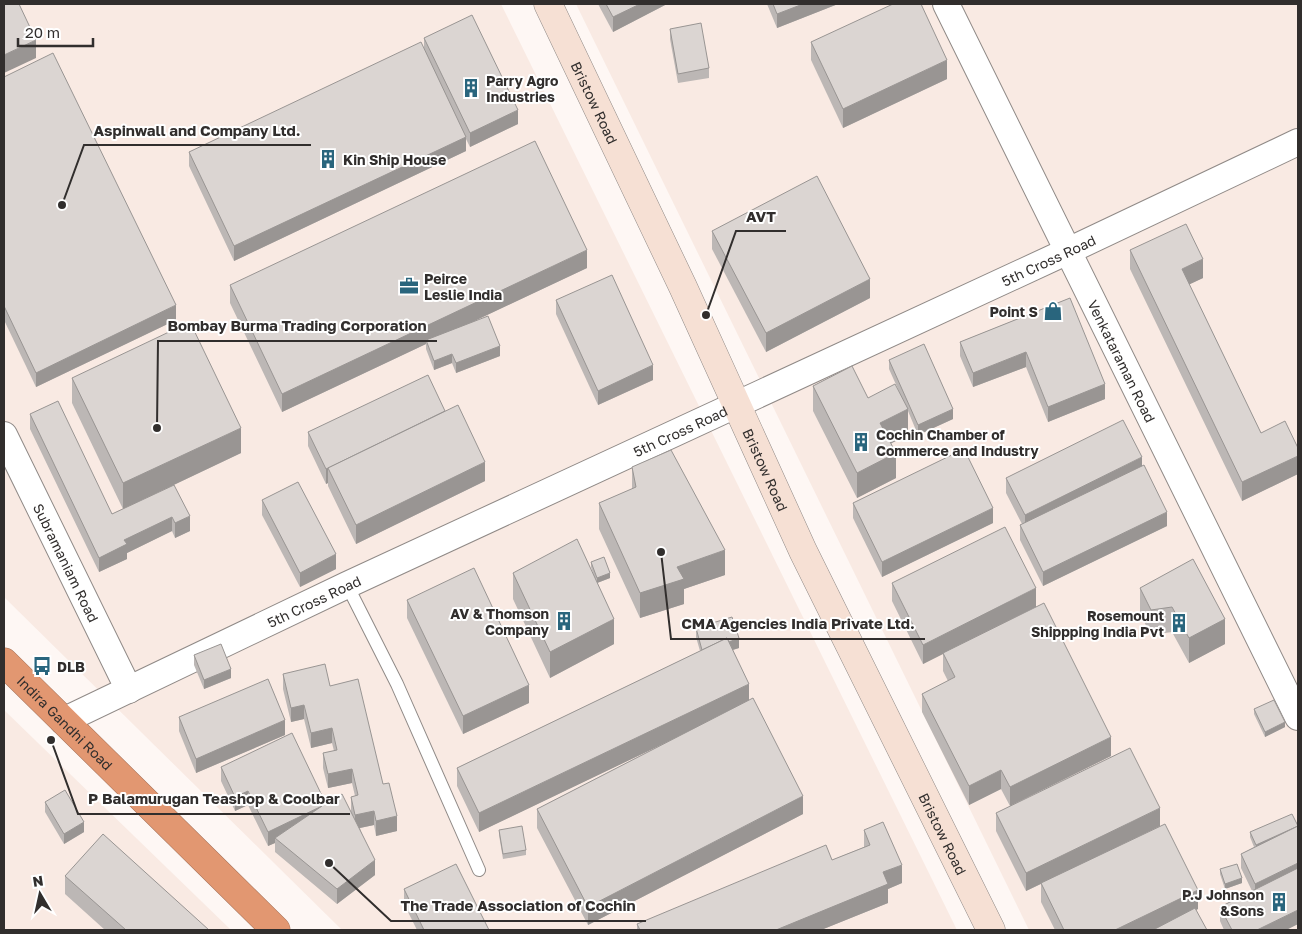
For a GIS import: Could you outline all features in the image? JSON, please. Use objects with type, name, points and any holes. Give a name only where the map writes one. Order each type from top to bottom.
[{"type":"highway","name":"Indira Gandhi Road","points":[[4,662],[276,930]]},
{"type":"street","name":"Bristow Road","points":[[548,4],[683,287],[803,551],[991,930]]},
{"type":"street","name":"Venkataraman Road","points":[[946,4],[1298,717]]},
{"type":"street","name":"5th Cross Road","points":[[63,720],[346,585],[1068,251],[1298,142]]},
{"type":"street","name":"Subramaniam Road","points":[[4,435],[129,690]]},
{"type":"lane","points":[[346,585],[398,684],[479,870]]},
{"type":"shaded area","points":[[4,4],[501,4],[957,930],[342,930],[4,597]]},
{"type":"shaded area","points":[[576,4],[1298,4],[1298,930],[1029,930]]},
{"type":"shaded area","points":[[4,710],[231,930],[4,930]]},
{"type":"building","points":[[4,4],[19,4],[36,40],[4,55]]},
{"type":"building","points":[[606,4],[640,4],[613,17]]},
{"type":"building","points":[[773,4],[803,4],[777,14]]},
{"type":"building","points":[[893,4],[921,4],[947,60],[843,109],[811,42]]},
{"type":"building","name":"Parry Agro Industries","points":[[472,15],[518,110],[470,133],[424,38]]},
{"type":"building","points":[[701,23],[709,68],[678,74],[670,29]]},
{"type":"building","name":"Kin Ship House","points":[[421,42],[466,137],[234,246],[189,152]]},
{"type":"building","points":[[53,53],[176,305],[36,373],[4,306],[4,77]]},
{"type":"building","name":"Peirce Leslie India","points":[[535,141],[587,250],[282,394],[230,285]]},
{"type":"building","points":[[817,176],[870,279],[766,333],[712,231]]},
{"type":"building","points":[[1186,224],[1203,259],[1182,269],[1261,433],[1285,421],[1298,448],[1298,456],[1242,482],[1130,250]]},
{"type":"building","points":[[612,275],[653,365],[598,391],[556,300]]},
{"type":"building","points":[[1070,298],[1105,384],[1048,407],[1026,352],[973,373],[960,342]]},
{"type":"building","points":[[488,316],[500,346],[456,363],[452,354],[434,361],[426,340]]},
{"type":"building","points":[[190,322],[241,428],[123,483],[72,378]]},
{"type":"building","points":[[924,344],[953,409],[918,425],[889,360]]},
{"type":"building","points":[[852,366],[868,398],[895,384],[908,409],[880,423],[896,453],[857,473],[813,386]]},
{"type":"building","points":[[428,375],[445,411],[326,469],[308,432]]},
{"type":"building","points":[[58,401],[112,514],[174,485],[190,516],[175,523],[172,517],[124,540],[127,544],[99,558],[30,414]]},
{"type":"building","points":[[458,405],[485,462],[356,525],[328,468]]},
{"type":"building","points":[[1123,420],[1142,457],[1025,515],[1006,478]]},
{"type":"building","points":[[964,449],[993,508],[882,562],[853,503]]},
{"type":"building","points":[[671,450],[725,550],[677,567],[684,579],[640,593],[599,503],[636,487],[632,467]]},
{"type":"building","points":[[1144,465],[1167,512],[1043,572],[1020,525]]},
{"type":"building","points":[[298,482],[336,554],[300,573],[262,500]]},
{"type":"building","points":[[1005,527],[1036,588],[923,645],[892,583]]},
{"type":"building","name":"AV & Thomson Company","points":[[577,539],[614,619],[550,652],[513,573]]},
{"type":"building","points":[[604,557],[610,573],[597,578],[591,562]]},
{"type":"building","points":[[1193,559],[1225,619],[1189,638],[1172,607],[1151,610],[1140,588]]},
{"type":"building","points":[[474,568],[529,685],[463,716],[407,600]]},
{"type":"building","points":[[1044,603],[1111,737],[1010,787],[1001,770],[969,786],[922,694],[955,677],[943,653]]},
{"type":"building","points":[[732,617],[739,638],[729,642],[727,638],[702,650],[696,628]]},
{"type":"building","points":[[727,638],[749,684],[479,813],[457,768]]},
{"type":"building","points":[[221,644],[231,669],[204,680],[194,655]]},
{"type":"building","points":[[325,664],[330,686],[358,679],[383,784],[389,783],[397,816],[376,821],[374,811],[355,815],[351,797],[358,795],[352,769],[328,774],[323,753],[337,750],[332,728],[311,733],[304,705],[291,708],[283,674]]},
{"type":"building","points":[[268,679],[285,720],[196,759],[179,717]]},
{"type":"building","points":[[753,698],[803,796],[588,907],[537,809]]},
{"type":"building","points":[[1274,700],[1285,722],[1265,732],[1254,709]]},
{"type":"building","points":[[292,733],[326,804],[342,794],[375,860],[337,889],[275,838],[322,806],[268,832],[248,791],[235,797],[221,767]]},
{"type":"building","points":[[1130,748],[1160,808],[1026,873],[996,813]]},
{"type":"building","points":[[65,790],[84,822],[64,834],[45,802]]},
{"type":"building","points":[[1292,814],[1298,826],[1256,845],[1250,832]]},
{"type":"building","points":[[883,822],[902,865],[883,872],[888,884],[776,930],[640,930],[637,924],[826,845],[832,860],[870,845],[864,830]]},
{"type":"building","points":[[1165,824],[1198,890],[1115,930],[1064,930],[1041,883]]},
{"type":"building","points":[[522,826],[526,850],[503,854],[499,830]]},
{"type":"building","points":[[1298,826],[1298,863],[1255,884],[1241,854]]},
{"type":"building","points":[[103,834],[209,930],[126,930],[65,876]]},
{"type":"building","points":[[456,864],[489,930],[424,930],[404,889]]},
{"type":"building","points":[[1237,864],[1242,878],[1225,884],[1220,869]]},
{"type":"building","name":"P.J Johnson &Sons","points":[[1298,868],[1298,910],[1257,930],[1232,930],[1220,907]]},
{"type":"building","points":[[1195,908],[1207,930],[1153,930]]},
{"type":"place","name":"Parry Agro Industries","points":[[471,88]]},
{"type":"place","name":"Kin Ship House","points":[[328,159]]},
{"type":"place","name":"Aspinwall and Company Ltd.","points":[[62,205]]},
{"type":"place","name":"Peirce Leslie India","points":[[409,286]]},
{"type":"place","name":"Point S","points":[[1053,311]]},
{"type":"place","name":"AVT","points":[[706,315]]},
{"type":"place","name":"Bombay Burma Trading Corporation","points":[[157,428]]},
{"type":"place","name":"Cochin Chamber of Commerce and Industry","points":[[861,442]]},
{"type":"place","name":"CMA Agencies India Private Ltd.","points":[[661,552]]},
{"type":"place","name":"AV & Thomson Company","points":[[564,621]]},
{"type":"place","name":"Rosemount Shippping India Pvt","points":[[1179,623]]},
{"type":"place","name":"DLB","points":[[42,666]]},
{"type":"place","name":"P Balamurugan Teashop & Coolbar","points":[[51,740]]},
{"type":"place","name":"The Trade Association of Cochin","points":[[329,863]]},
{"type":"place","name":"P.J Johnson &Sons","points":[[1279,902]]}]
